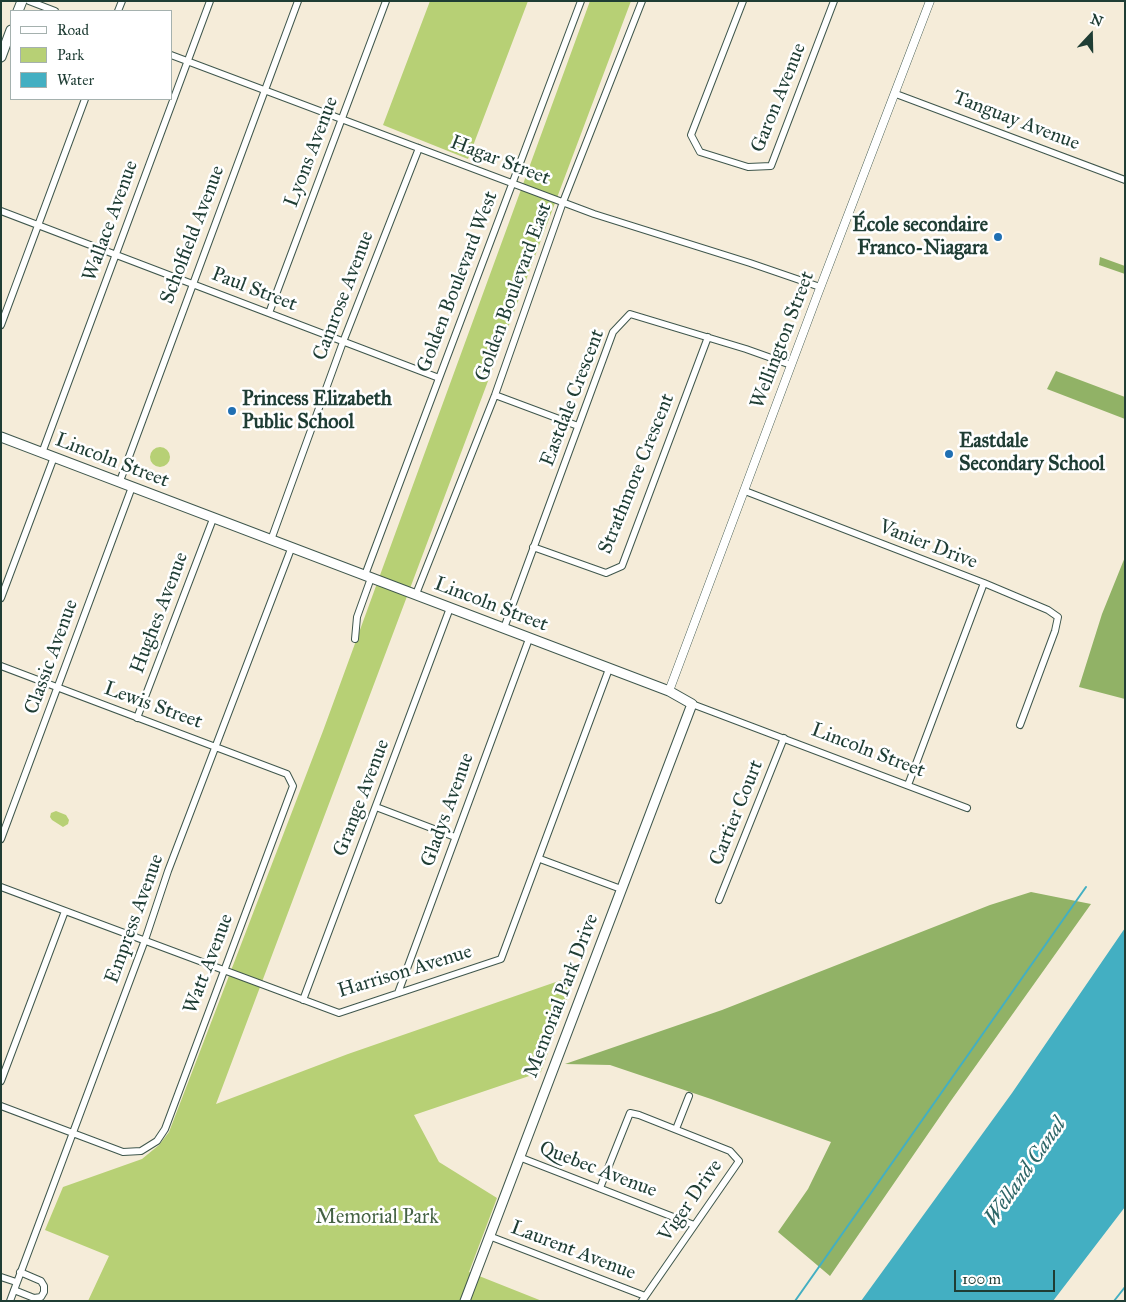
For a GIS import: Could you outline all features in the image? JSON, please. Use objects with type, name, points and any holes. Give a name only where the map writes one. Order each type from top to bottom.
[{"type":"main road","points":[[1,57],[10,33]]},
{"type":"main road","name":"Lincoln Street","points":[[1,437],[120,481],[213,519],[416,594],[609,670],[669,691],[692,704]]},
{"type":"main road","name":"Memorial Park Drive","points":[[465,1301],[692,704]]},
{"type":"street","points":[[29,1],[52,10]]},
{"type":"street","name":"Wallace Avenue","points":[[42,453],[210,1]]},
{"type":"street","name":"Scholfield Avenue","points":[[120,481],[298,1]]},
{"type":"street","name":"Lyons Avenue","points":[[269,314],[386,1]]},
{"type":"street","name":"Golden Boulevard West","points":[[355,639],[357,617],[368,576],[439,378],[581,1]]},
{"type":"street","name":"Golden Boulevard East","points":[[416,594],[494,395],[563,202],[642,1]]},
{"type":"street","name":"Garon Avenue","points":[[741,2],[692,135],[700,152],[748,167],[771,166],[834,1]]},
{"type":"street","name":"Wellington Street","points":[[669,691],[820,287],[896,94],[930,1]]},
{"type":"street","name":"Hagar Street","points":[[172,55],[563,202],[820,287]]},
{"type":"street","name":"Tanguay Avenue","points":[[896,94],[1125,180]]},
{"type":"street","points":[[1,325],[86,100]]},
{"type":"street","name":"Camrose Avenue","points":[[271,540],[343,342],[419,148]]},
{"type":"street","name":"Paul Street","points":[[1,210],[439,378]]},
{"type":"street","name":"Eastdale Crescent","points":[[504,628],[613,332],[630,314],[708,337],[791,365]]},
{"type":"street","name":"Strathmore Crescent","points":[[533,547],[606,573],[622,566],[708,337]]},
{"type":"street","points":[[494,395],[578,426]]},
{"type":"street","points":[[1,598],[54,457]]},
{"type":"street","name":"Classic Avenue","points":[[1,839],[132,487]]},
{"type":"street","name":"Vanier Drive","points":[[744,491],[984,584],[908,785]]},
{"type":"street","name":"Hughes Avenue","points":[[137,718],[213,519]]},
{"type":"street","name":"Empress Avenue","points":[[10,1301],[145,940],[168,871],[217,747],[291,548]]},
{"type":"street","points":[[984,584],[1048,610],[1058,617],[1055,631],[1020,725]]},
{"type":"street","name":"Grange Avenue","points":[[304,1000],[450,608]]},
{"type":"street","name":"Gladys Avenue","points":[[398,993],[530,639]]},
{"type":"street","name":"Lewis Street","points":[[1,666],[287,774],[291,779]]},
{"type":"street","name":"Harrison Avenue","points":[[1,887],[339,1013],[501,958],[540,859],[609,670]]},
{"type":"street","name":"Lincoln Street","points":[[692,704],[967,808]]},
{"type":"street","name":"Cartier Court","points":[[719,900],[784,738]]},
{"type":"street","name":"Watt Avenue","points":[[72,1133],[116,1150],[131,1153],[141,1151],[157,1141],[165,1129],[293,786],[291,779]]},
{"type":"street","points":[[376,807],[455,837]]},
{"type":"street","points":[[540,859],[622,889]]},
{"type":"street","points":[[1,1081],[65,911]]},
{"type":"street","points":[[676,1129],[689,1096]]},
{"type":"street","points":[[1,1107],[72,1133]]},
{"type":"street","name":"Viger Drive","points":[[600,1188],[630,1114],[676,1129],[730,1151],[739,1161],[644,1298]]},
{"type":"street","name":"Quebec Avenue","points":[[519,1157],[694,1225]]},
{"type":"street","name":"Laurent Avenue","points":[[489,1236],[644,1298]]},
{"type":"street","points":[[14,1290],[34,1298],[41,1297],[44,1292],[44,1286],[41,1281],[20,1272]]},
{"type":"street","points":[[1,1277],[16,1282]]},
{"type":"green space","points":[[430,1],[528,1],[468,159],[383,125]]},
{"type":"green space","name":"Memorial Park","points":[[590,1],[631,1],[216,1104],[348,1054],[576,975],[541,1072],[414,1115],[439,1162],[497,1198],[469,1272],[542,1301],[88,1301],[109,1256],[45,1230],[63,1187],[142,1159],[159,1145],[169,1132],[323,731]]},
{"type":"green space","points":[[1100,257],[1125,266],[1125,274],[1099,265]]},
{"type":"green space","points":[[1056,371],[1125,397],[1125,419],[1047,389]]},
{"type":"green space","points":[[160,447],[167,450],[170,457],[167,464],[160,467],[153,464],[150,457],[153,450]]},
{"type":"green space","points":[[1125,557],[1125,699],[1079,687],[1102,614]]},
{"type":"green space","points":[[56,811],[66,815],[69,820],[68,824],[63,827],[52,820],[50,817],[51,813]]},
{"type":"green space","points":[[1031,892],[1091,904],[950,1102],[830,1276],[778,1232],[808,1189],[831,1142],[610,1065],[565,1064],[722,1010],[990,905]]},
{"type":"water","name":"Welland Canal","points":[[1125,928],[1125,1207],[1053,1301],[861,1301],[1012,1093]]},
{"type":"waterway","points":[[795,1301],[1086,887]]},
{"type":"waterway","points":[[1114,1301],[1125,1287]]},
{"type":"place","name":"École secondaire Franco-Niagara","points":[[998,237]]},
{"type":"place","name":"Princess Elizabeth Public School","points":[[232,411]]},
{"type":"place","name":"Eastdale Secondary School","points":[[949,454]]}]
